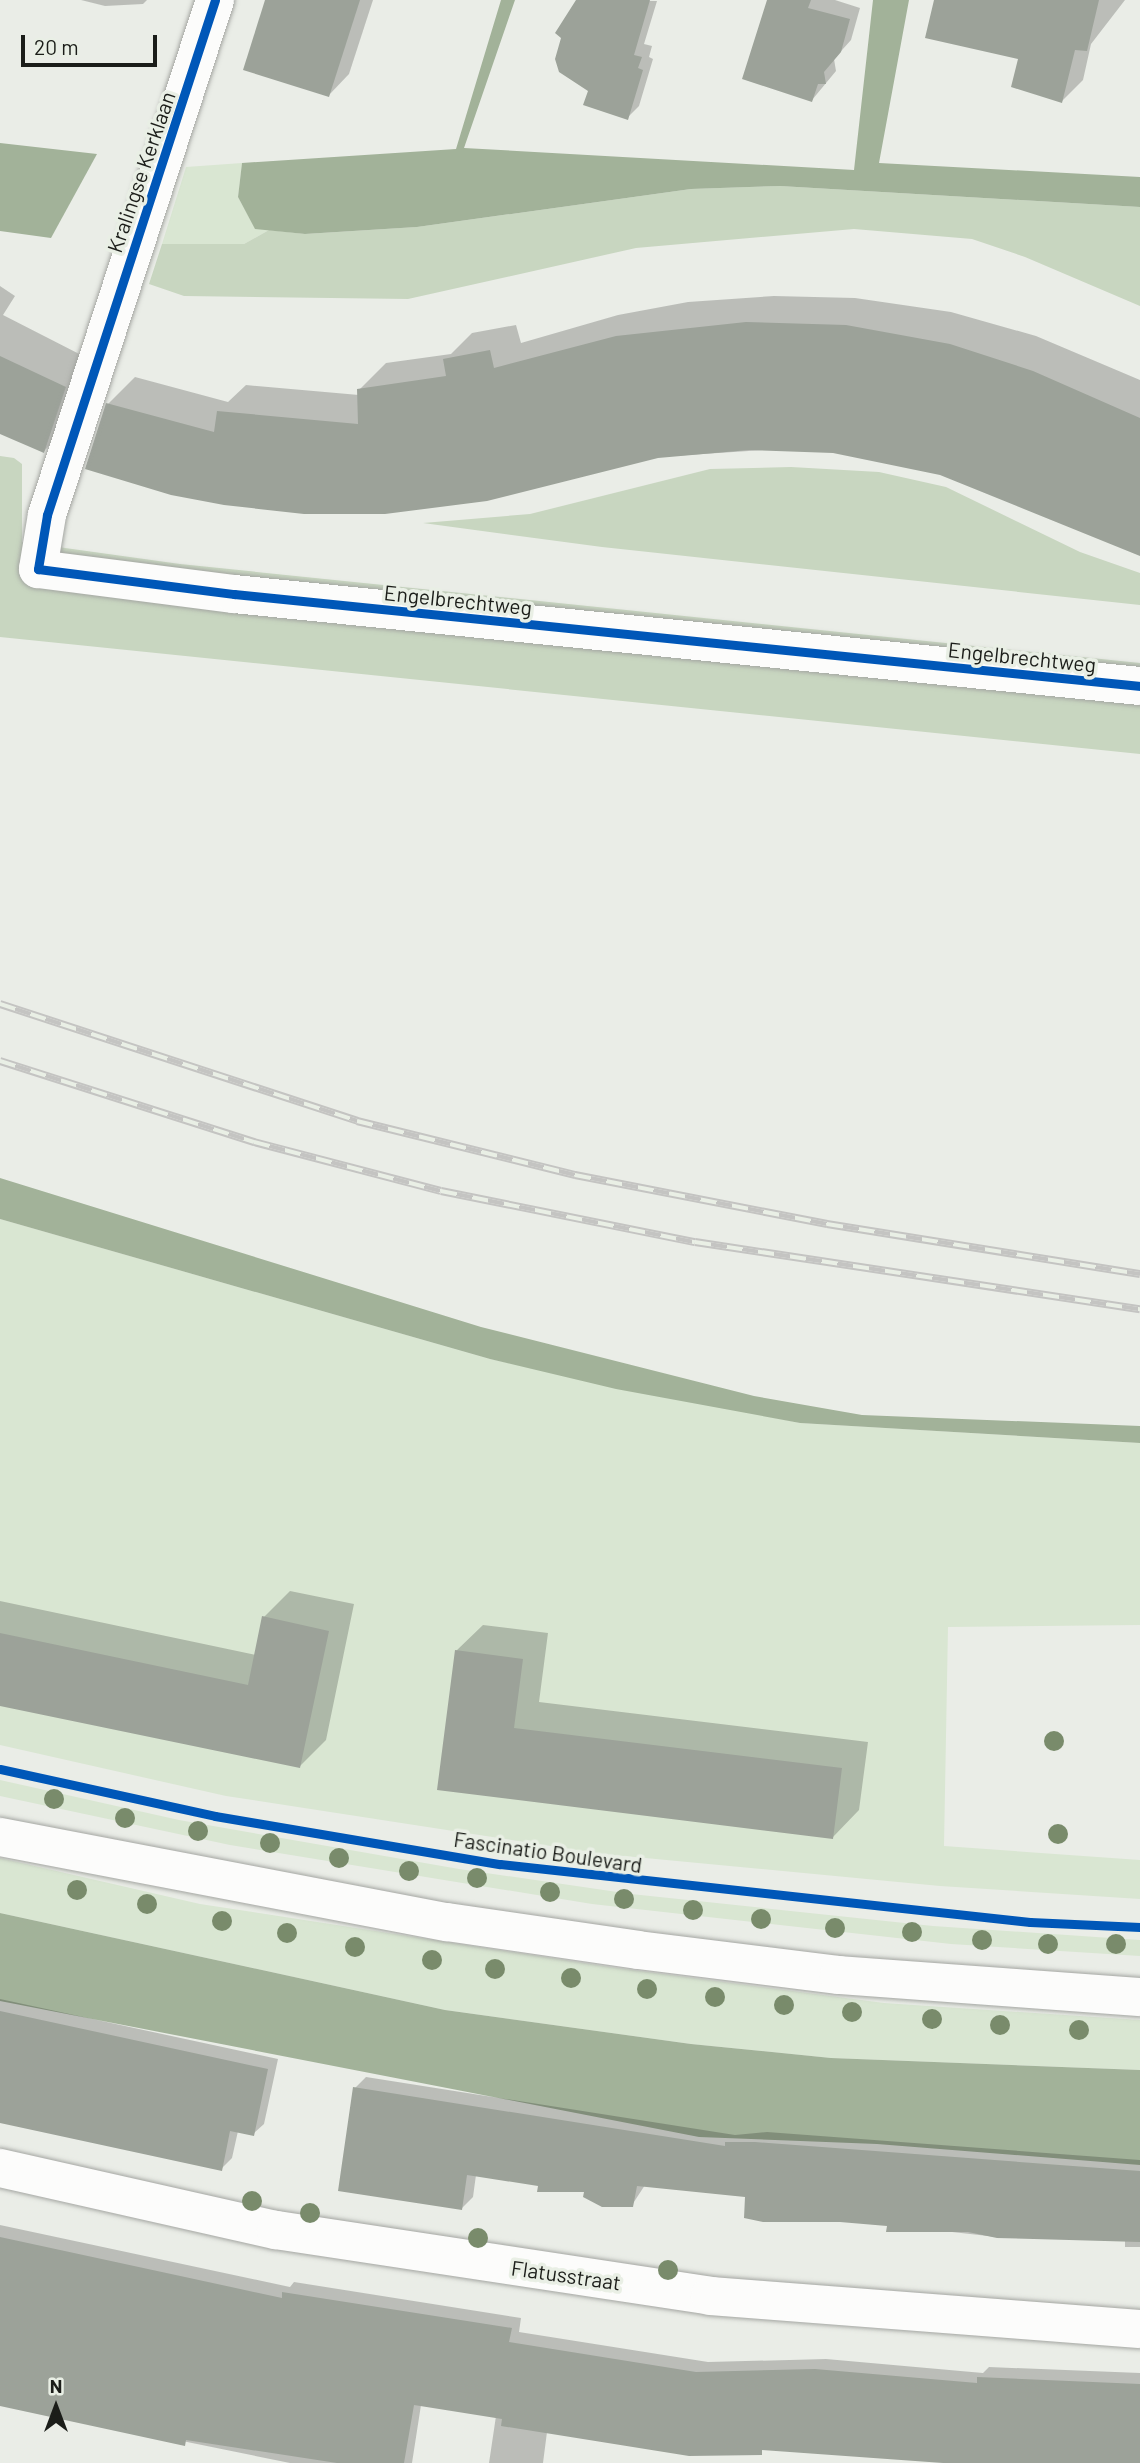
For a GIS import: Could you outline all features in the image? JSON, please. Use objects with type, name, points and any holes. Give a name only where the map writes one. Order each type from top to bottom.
[{"type":"street","name":"Kralingse Kerklaan","points":[[111,315],[215,0]]},
{"type":"street","name":"Engelbrechtweg","points":[[111,315],[47,515],[38,569],[234,594],[1140,686]]},
{"type":"street","points":[[0,1837],[447,1923],[638,1950],[839,1975],[1140,1997]]},
{"type":"street","name":"Flatusstraat","points":[[0,2168],[276,2230],[697,2294],[1140,2329]]},
{"type":"shaded area","points":[[501,0],[515,0],[464,148],[854,170],[873,0],[909,0],[879,163],[1140,177],[1140,207],[780,186],[691,189],[417,227],[305,234],[255,229],[238,197],[242,163],[456,149]]},
{"type":"shaded area","points":[[0,143],[97,154],[51,238],[0,231]]},
{"type":"shaded area","points":[[242,163],[238,197],[255,228],[269,230],[244,244],[162,244],[186,167]]},
{"type":"shaded area","points":[[780,186],[1140,207],[1140,306],[1025,257],[972,239],[854,229],[636,248],[408,299],[184,296],[149,284],[162,244],[244,244],[269,230],[305,234],[417,227],[691,189]]},
{"type":"shaded area","points":[[0,456],[14,458],[22,464],[22,542],[180,564],[1140,663],[1140,754],[0,637]]},
{"type":"shaded area","points":[[791,467],[879,472],[946,487],[1080,552],[1140,573],[1140,605],[602,547],[423,523],[530,514],[710,469]]},
{"type":"shaded area","points":[[0,1178],[481,1327],[754,1396],[862,1415],[1140,1426],[1140,1443],[800,1423],[616,1389],[490,1359],[0,1219]]},
{"type":"shaded area","points":[[0,1219],[490,1359],[800,1423],[1140,1443],[1140,1625],[948,1627],[944,1846],[1140,1860],[1140,1899],[940,1886],[603,1854],[226,1796],[0,1745]]},
{"type":"shaded area","points":[[0,1780],[179,1820],[459,1869],[631,1894],[933,1926],[1140,1940],[1140,1956],[951,1944],[592,1904],[230,1845],[0,1796]]},
{"type":"shaded area","points":[[0,1858],[200,1904],[610,1967],[884,2003],[1140,2020],[1140,2070],[831,2058],[691,2044],[445,2010],[0,1913]]},
{"type":"shaded area","points":[[0,1913],[445,2010],[691,2044],[831,2058],[1140,2070],[1140,2165],[877,2144],[699,2137],[0,2001]]},
{"type":"building","points":[[265,0],[360,0],[329,97],[243,70]]},
{"type":"building","points":[[576,0],[650,0],[634,55],[642,57],[638,68],[643,70],[628,120],[583,105],[588,91],[559,72],[555,59],[561,38],[555,33]]},
{"type":"building","points":[[767,0],[811,0],[808,8],[850,19],[841,52],[824,72],[826,84],[818,84],[812,102],[742,79]]},
{"type":"building","points":[[934,0],[1099,0],[1087,51],[1075,50],[1062,103],[1011,87],[1018,59],[925,38]]},
{"type":"building","points":[[746,322],[846,325],[950,344],[1033,371],[1140,418],[1140,556],[940,475],[833,453],[749,450],[658,458],[487,501],[385,514],[304,514],[224,505],[171,495],[85,469],[106,403],[214,432],[217,411],[358,424],[357,389],[446,376],[443,359],[490,350],[494,368],[616,336]]},
{"type":"building","points":[[0,356],[66,387],[44,453],[0,434]]},
{"type":"building","points":[[262,1616],[329,1631],[300,1768],[0,1706],[0,1633],[248,1685]]},
{"type":"building","points":[[455,1650],[523,1659],[514,1728],[842,1768],[833,1839],[437,1790]]},
{"type":"building","points":[[0,2011],[268,2069],[254,2136],[230,2131],[222,2171],[0,2123]]},
{"type":"building","points":[[353,2087],[725,2146],[725,2142],[755,2142],[1140,2171],[1140,2242],[997,2238],[968,2232],[886,2232],[887,2226],[840,2222],[763,2222],[744,2218],[745,2197],[637,2186],[633,2207],[602,2207],[583,2197],[584,2192],[537,2192],[538,2186],[467,2175],[462,2210],[338,2191]]},
{"type":"building","points":[[0,2237],[282,2298],[282,2292],[512,2328],[509,2342],[696,2372],[815,2369],[977,2383],[977,2377],[1140,2384],[1140,2463],[943,2463],[762,2450],[762,2455],[689,2456],[501,2426],[502,2419],[414,2405],[404,2463],[337,2463],[186,2440],[185,2446],[0,2406]]},
{"type":"railway","points":[[0,1004],[357,1121],[575,1175],[827,1224],[1140,1274]]},
{"type":"railway","points":[[0,1061],[254,1142],[441,1191],[695,1242],[1140,1309]]},
{"type":"cycle path","points":[[215,0],[47,515],[38,569],[234,594],[1140,686]]},
{"type":"cycle path","name":"Fascinatio Boulevard","points":[[0,1769],[215,1816],[500,1864],[1030,1922],[1140,1927]]}]
